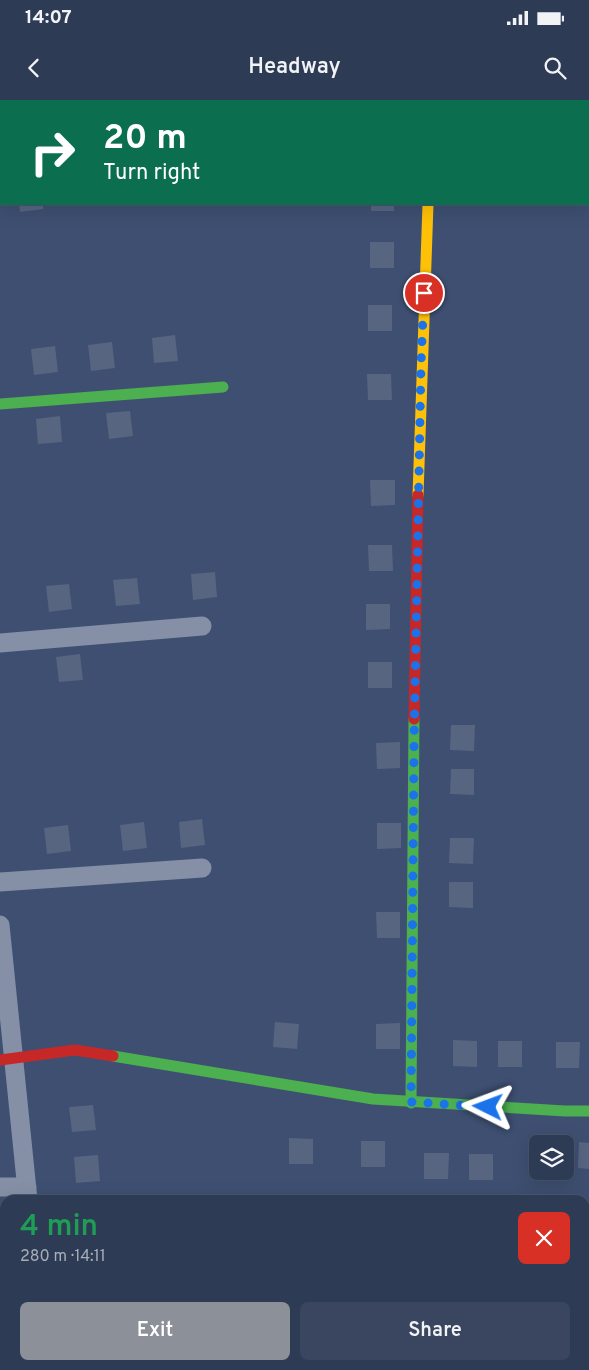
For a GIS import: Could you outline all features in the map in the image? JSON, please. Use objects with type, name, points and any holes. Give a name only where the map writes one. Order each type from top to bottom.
[{"type":"street","points":[[411,1102],[420,374],[428,205]]},
{"type":"street","points":[[0,404],[223,387]]},
{"type":"street","points":[[0,643],[202,626]]},
{"type":"street","points":[[0,882],[202,868]]},
{"type":"street","points":[[0,928],[7,1059],[28,1194],[0,1187]]},
{"type":"street","points":[[7,1059],[75,1050],[373,1099],[589,1111]]},
{"type":"building","points":[[19,205],[43,205],[43,209],[20,212]]},
{"type":"building","points":[[371,205],[394,205],[394,211],[371,211]]},
{"type":"building","points":[[370,242],[394,242],[394,268],[370,268]]},
{"type":"building","points":[[368,305],[392,305],[392,331],[368,331]]},
{"type":"building","points":[[175,335],[178,361],[154,363],[152,338]]},
{"type":"building","points":[[112,342],[115,368],[91,371],[88,345]]},
{"type":"building","points":[[55,346],[58,372],[34,375],[31,349]]},
{"type":"building","points":[[367,374],[391,374],[392,400],[368,400]]},
{"type":"building","points":[[130,411],[133,436],[109,439],[106,413]]},
{"type":"building","points":[[60,416],[62,442],[38,444],[36,419]]},
{"type":"building","points":[[370,480],[395,480],[395,505],[371,506]]},
{"type":"building","points":[[368,545],[392,545],[393,571],[369,571]]},
{"type":"building","points":[[215,572],[217,597],[193,600],[191,574]]},
{"type":"building","points":[[137,578],[140,604],[116,606],[113,580]]},
{"type":"building","points":[[69,584],[72,609],[49,612],[46,586]]},
{"type":"building","points":[[366,604],[390,604],[390,629],[366,630]]},
{"type":"building","points":[[80,654],[83,680],[59,682],[56,657]]},
{"type":"building","points":[[368,662],[392,662],[392,688],[368,688]]},
{"type":"building","points":[[451,725],[475,725],[474,751],[450,750]]},
{"type":"building","points":[[400,742],[400,768],[377,769],[376,743]]},
{"type":"building","points":[[451,769],[474,769],[474,795],[450,794]]},
{"type":"building","points":[[202,819],[205,845],[181,848],[179,822]]},
{"type":"building","points":[[144,822],[147,848],[123,851],[120,825]]},
{"type":"building","points":[[377,823],[401,823],[401,848],[377,849]]},
{"type":"building","points":[[68,825],[71,851],[47,854],[44,828]]},
{"type":"building","points":[[450,838],[474,838],[473,864],[449,863]]},
{"type":"building","points":[[449,882],[473,882],[473,908],[449,907]]},
{"type":"building","points":[[376,912],[400,912],[400,938],[377,938]]},
{"type":"building","points":[[275,1022],[299,1024],[297,1049],[273,1047]]},
{"type":"building","points":[[400,1023],[400,1049],[376,1049],[376,1024]]},
{"type":"building","points":[[453,1040],[477,1041],[477,1067],[453,1066]]},
{"type":"building","points":[[498,1041],[522,1041],[522,1067],[498,1067]]},
{"type":"building","points":[[556,1042],[580,1042],[579,1068],[556,1068]]},
{"type":"building","points":[[93,1105],[96,1130],[72,1132],[69,1107]]},
{"type":"building","points":[[289,1138],[313,1139],[313,1164],[289,1164]]},
{"type":"building","points":[[361,1141],[385,1141],[385,1167],[361,1167]]},
{"type":"building","points":[[579,1142],[589,1143],[589,1169],[578,1168]]},
{"type":"building","points":[[424,1153],[449,1153],[448,1179],[424,1179]]},
{"type":"building","points":[[469,1154],[493,1154],[493,1180],[469,1180]]},
{"type":"building","points":[[98,1155],[100,1181],[76,1183],[74,1157]]},
{"type":"traffic: fast","points":[[0,404],[223,387]]},
{"type":"traffic: fast","points":[[411,1103],[414,719]]},
{"type":"traffic: fast","points":[[113,1056],[373,1099],[589,1111]]},
{"type":"traffic: slow","points":[[418,495],[428,205]]},
{"type":"traffic: jam","points":[[414,719],[418,495]]},
{"type":"traffic: jam","points":[[0,1060],[75,1050],[113,1056]]},
{"type":"route","points":[[424,293],[414,744],[411,1102],[488,1107]]}]
